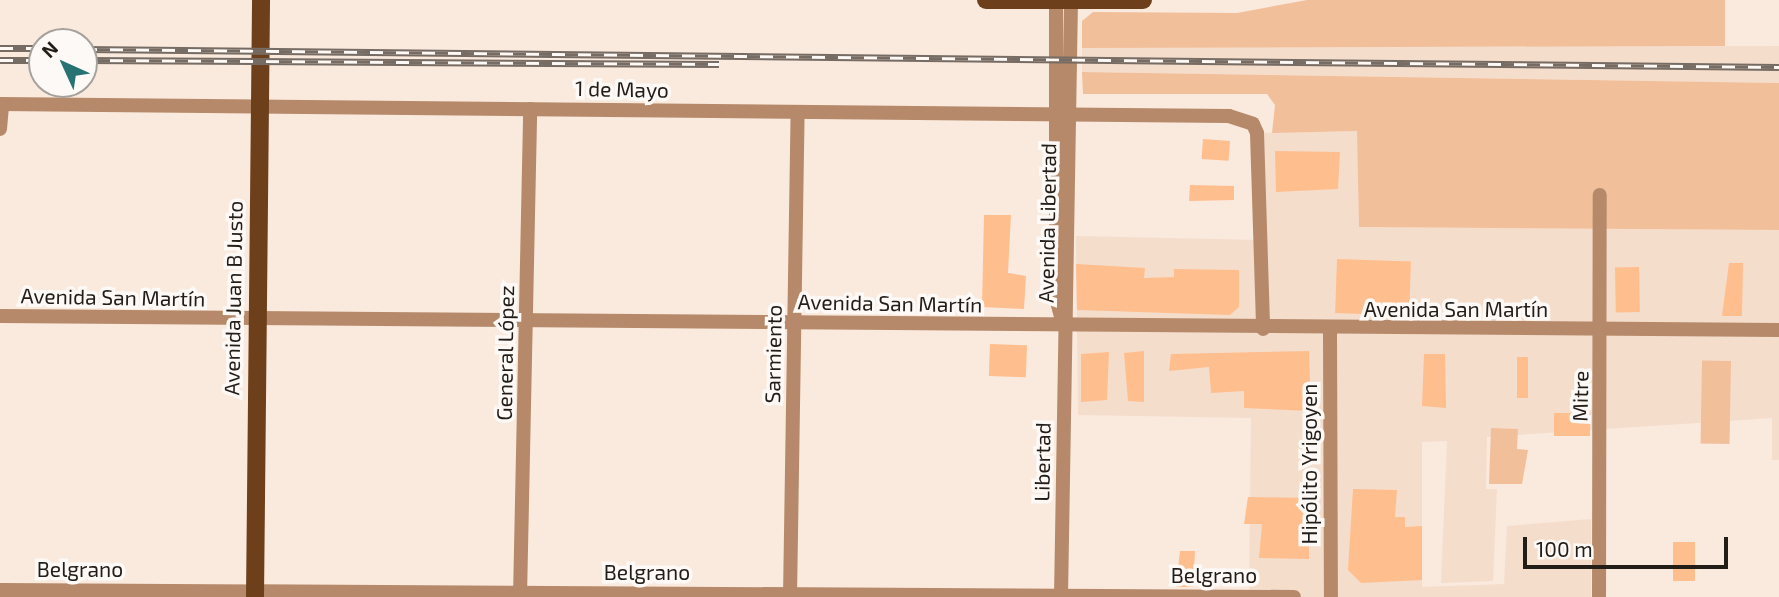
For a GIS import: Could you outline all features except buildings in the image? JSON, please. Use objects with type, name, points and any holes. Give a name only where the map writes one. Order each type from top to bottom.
[{"type":"main road","name":"Avenida Juan B Justo","points":[[255,593],[254,320],[261,107],[261,0]]},
{"type":"main road","points":[[986,0],[1143,0]]},
{"type":"street","name":"Avenida Libertad","points":[[1056,0],[1063,114],[1064,328]]},
{"type":"street","name":"Avenida Libertad","points":[[1063,114],[1071,0]]},
{"type":"street","name":"1 de Mayo","points":[[1,104],[1063,114],[1244,119],[1257,133],[1263,329]]},
{"type":"street","points":[[0,129],[1,104]]},
{"type":"street","name":"General López","points":[[520,595],[530,109]]},
{"type":"street","name":"Sarmiento","points":[[790,595],[798,112]]},
{"type":"street","name":"Mitre","points":[[1599,597],[1602,330],[1600,195]]},
{"type":"street","name":"Avenida San Martín","points":[[0,316],[254,320],[795,321],[1330,331],[1779,330]]},
{"type":"street","name":"Libertad","points":[[1061,596],[1064,328]]},
{"type":"street","name":"Hipólito Yrigoyen","points":[[1330,331],[1331,597]]},
{"type":"street","name":"Belgrano","points":[[0,590],[520,595],[1294,597]]},
{"type":"shaded area","points":[[1307,0],[1725,0],[1725,46],[1082,48],[1082,21],[1093,12],[1237,13]]},
{"type":"shaded area","points":[[1779,46],[1779,83],[1082,72],[1082,48]]},
{"type":"shaded area","points":[[1082,72],[1779,83],[1779,230],[1359,227],[1357,131],[1272,133],[1275,105],[1267,94],[1083,94]]},
{"type":"shaded area","points":[[1358,131],[1359,227],[1779,230],[1779,460],[1772,460],[1772,418],[1487,437],[1486,489],[1497,489],[1493,581],[1441,583],[1447,441],[1422,442],[1422,587],[1504,584],[1507,526],[1591,519],[1591,597],[1249,597],[1251,418],[1078,415],[1076,236],[1260,240],[1257,133]]},
{"type":"shaded area","points":[[1702,360],[1731,361],[1730,444],[1701,443]]},
{"type":"shaded area","points":[[1491,428],[1518,429],[1517,449],[1528,450],[1522,484],[1489,484]]},
{"type":"railway","points":[[0,48],[28,48]]},
{"type":"railway","points":[[98,49],[1779,67]]},
{"type":"railway","points":[[0,60],[28,60]]},
{"type":"railway","points":[[98,60],[719,64]]}]
